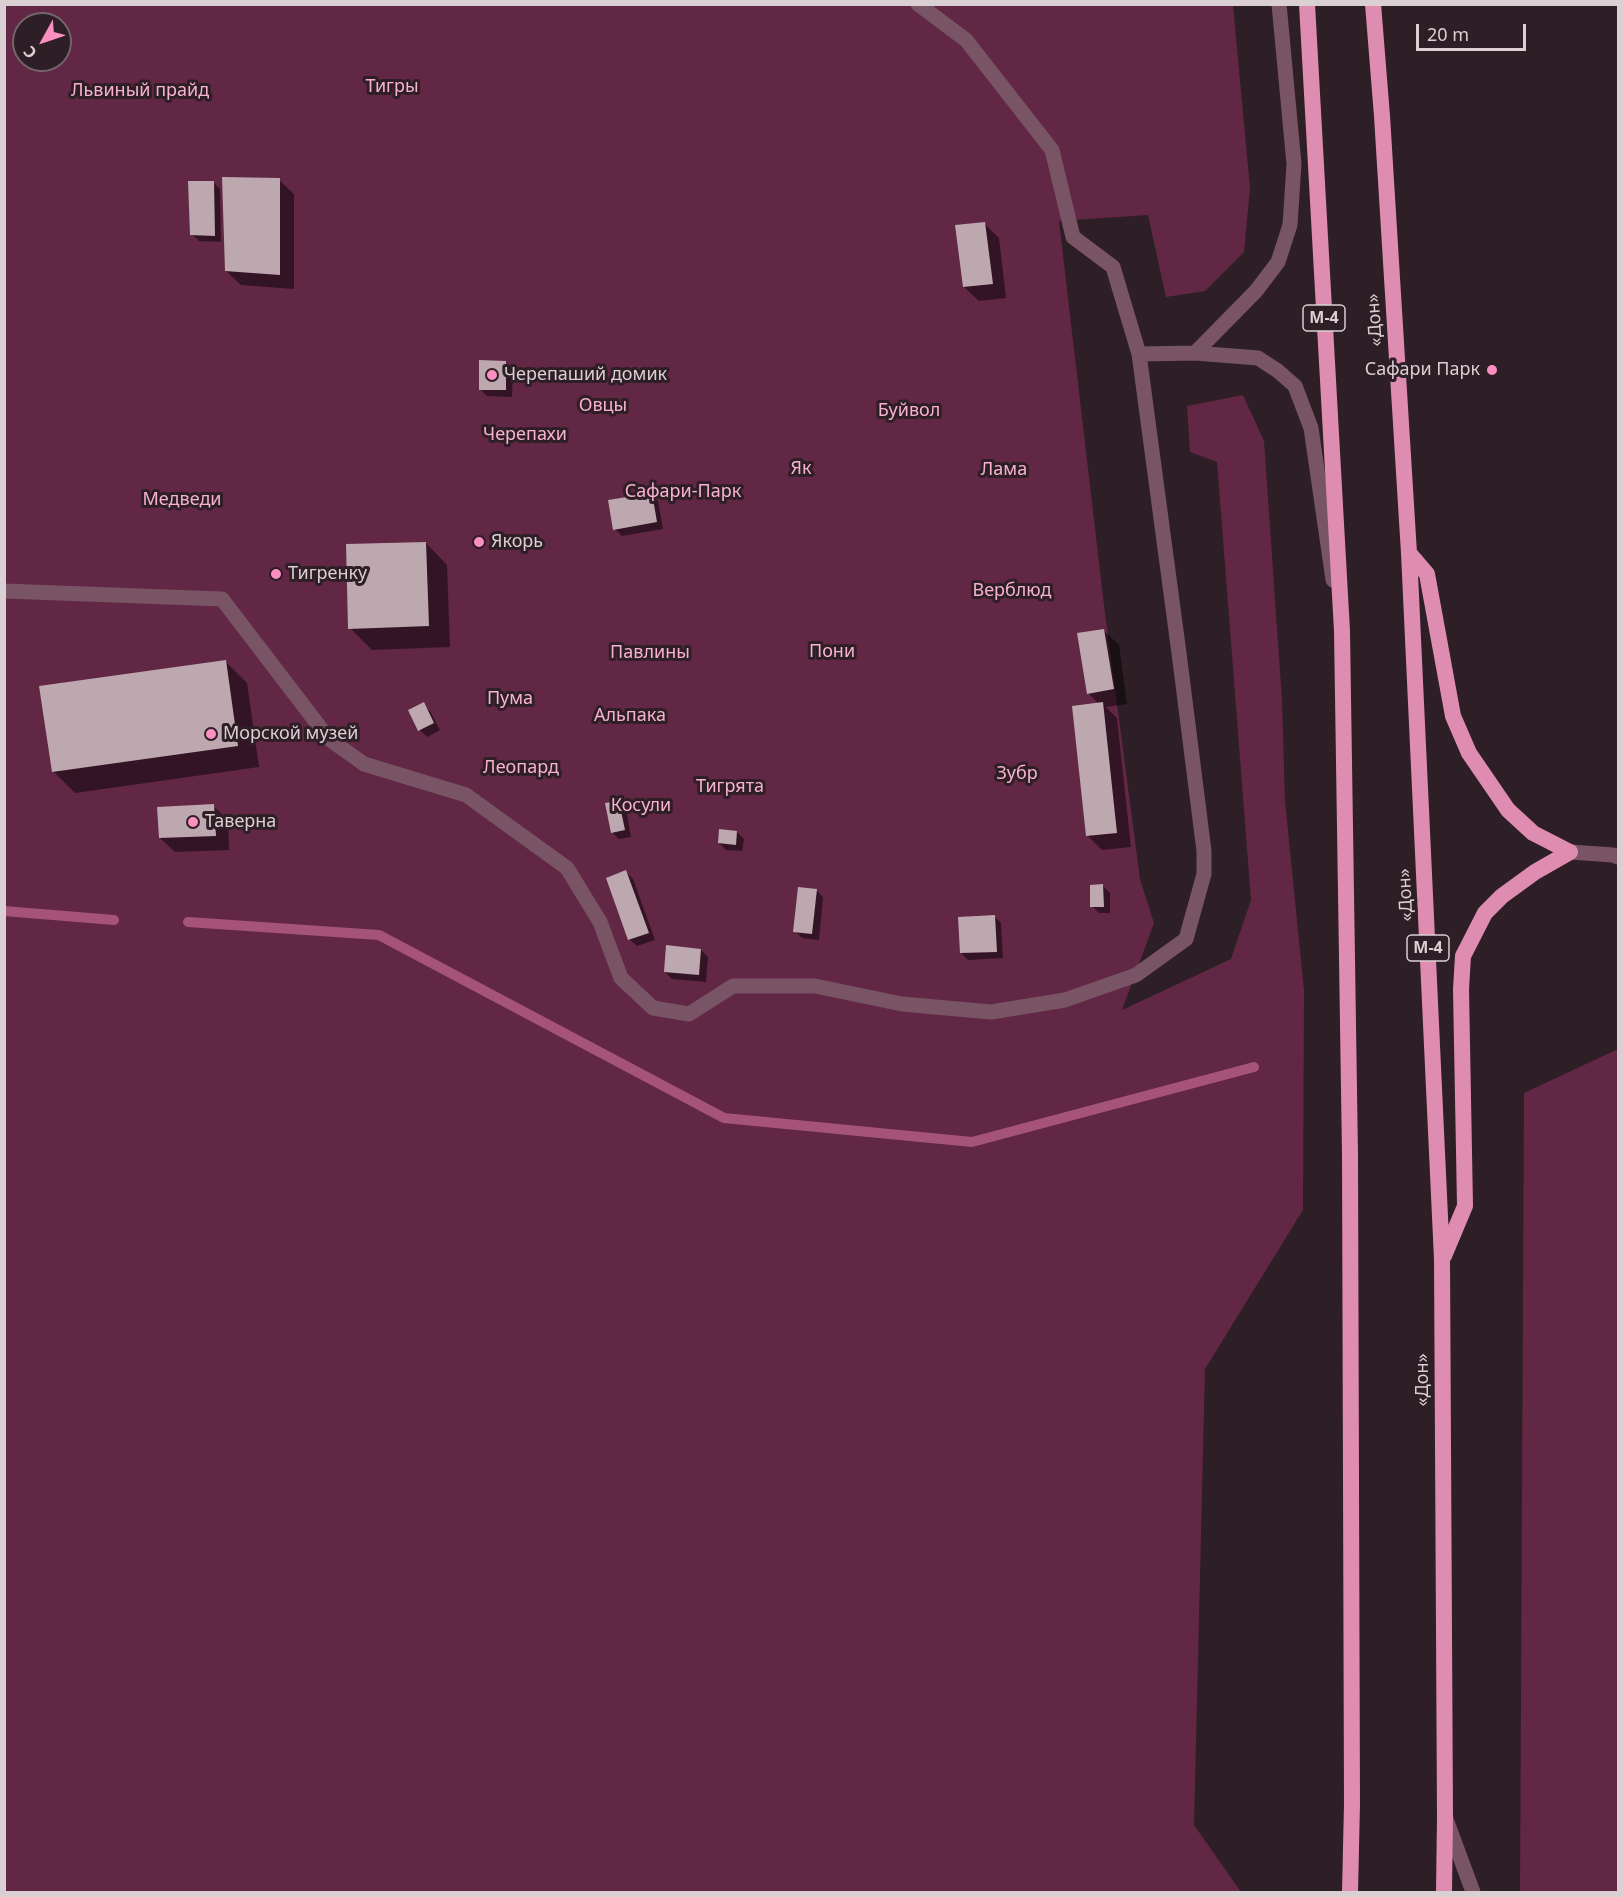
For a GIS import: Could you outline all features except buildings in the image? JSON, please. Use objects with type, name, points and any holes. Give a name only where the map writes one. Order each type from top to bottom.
[{"type":"highway","name":"М-4","points":[[1307,4],[1342,631],[1350,1155],[1352,1781],[1350,1893]]},
{"type":"highway","name":"«Дон»","points":[[1373,4],[1409,553],[1442,1260],[1444,1893]]},
{"type":"highway","points":[[1409,553],[1427,574],[1453,716],[1468,753],[1508,810],[1533,833],[1570,852]]},
{"type":"highway","points":[[1442,1260],[1465,1206],[1461,989],[1463,956],[1485,913],[1502,896],[1534,872],[1570,852]]},
{"type":"lane","points":[[4,591],[222,599],[329,740],[364,764],[466,795],[567,868],[600,922],[621,978],[653,1008],[689,1014],[733,986],[815,986],[902,1004],[991,1012],[1065,1000],[1136,975],[1186,939],[1204,874],[1204,851],[1139,354],[1113,267],[1072,237],[1052,150],[966,40],[918,4]]},
{"type":"lane","points":[[1196,353],[1256,291],[1278,262],[1290,225],[1294,164],[1279,4]]},
{"type":"lane","points":[[1139,354],[1196,353],[1258,358],[1295,386],[1311,428],[1325,533],[1342,631]]},
{"type":"lane","points":[[1570,852],[1618,857]]},
{"type":"lane","points":[[1445,1817],[1473,1893]]},
{"type":"green space","points":[[5,5],[1233,5],[1250,188],[1244,252],[1205,291],[1166,297],[1148,215],[1059,221],[1104,605],[1140,879],[1154,923],[1122,1010],[1231,959],[1251,900],[1217,462],[1190,452],[1187,406],[1243,395],[1264,441],[1282,700],[1285,801],[1304,991],[1303,1210],[1205,1369],[1194,1825],[1241,1892],[5,1892]]},
{"type":"green space","points":[[1618,1049],[1618,1892],[1520,1892],[1524,1093]]},
{"type":"waterway","points":[[4,911],[114,920]]},
{"type":"waterway","points":[[188,922],[379,935],[724,1118],[972,1142],[1254,1067]]},
{"type":"place","name":"Сафари Парк","points":[[1492,370]]},
{"type":"place","name":"Черепаший домик","points":[[492,375]]},
{"type":"place","name":"Якорь","points":[[479,542]]},
{"type":"place","name":"Тигренку","points":[[276,574]]},
{"type":"place","name":"Морской музей","points":[[211,734]]},
{"type":"place","name":"Таверна","points":[[193,822]]},
{"type":"park label","name":"Тигры","points":[[392,87]]},
{"type":"park label","name":"Львиный прайд","points":[[140,91]]},
{"type":"park label","name":"Овцы","points":[[603,406]]},
{"type":"park label","name":"Буйвол","points":[[909,411]]},
{"type":"park label","name":"Черепахи","points":[[525,435]]},
{"type":"park label","name":"Як","points":[[801,469]]},
{"type":"park label","name":"Лама","points":[[1004,470]]},
{"type":"park label","name":"Сафари-Парк","points":[[683,492]]},
{"type":"park label","name":"Медведи","points":[[182,500]]},
{"type":"park label","name":"Верблюд","points":[[1012,591]]},
{"type":"park label","name":"Пони","points":[[832,652]]},
{"type":"park label","name":"Павлины","points":[[650,653]]},
{"type":"park label","name":"Пума","points":[[510,699]]},
{"type":"park label","name":"Альпака","points":[[630,716]]},
{"type":"park label","name":"Леопард","points":[[521,768]]},
{"type":"park label","name":"Зубр","points":[[1017,774]]},
{"type":"park label","name":"Тигрята","points":[[730,787]]},
{"type":"park label","name":"Косули","points":[[641,806]]}]
